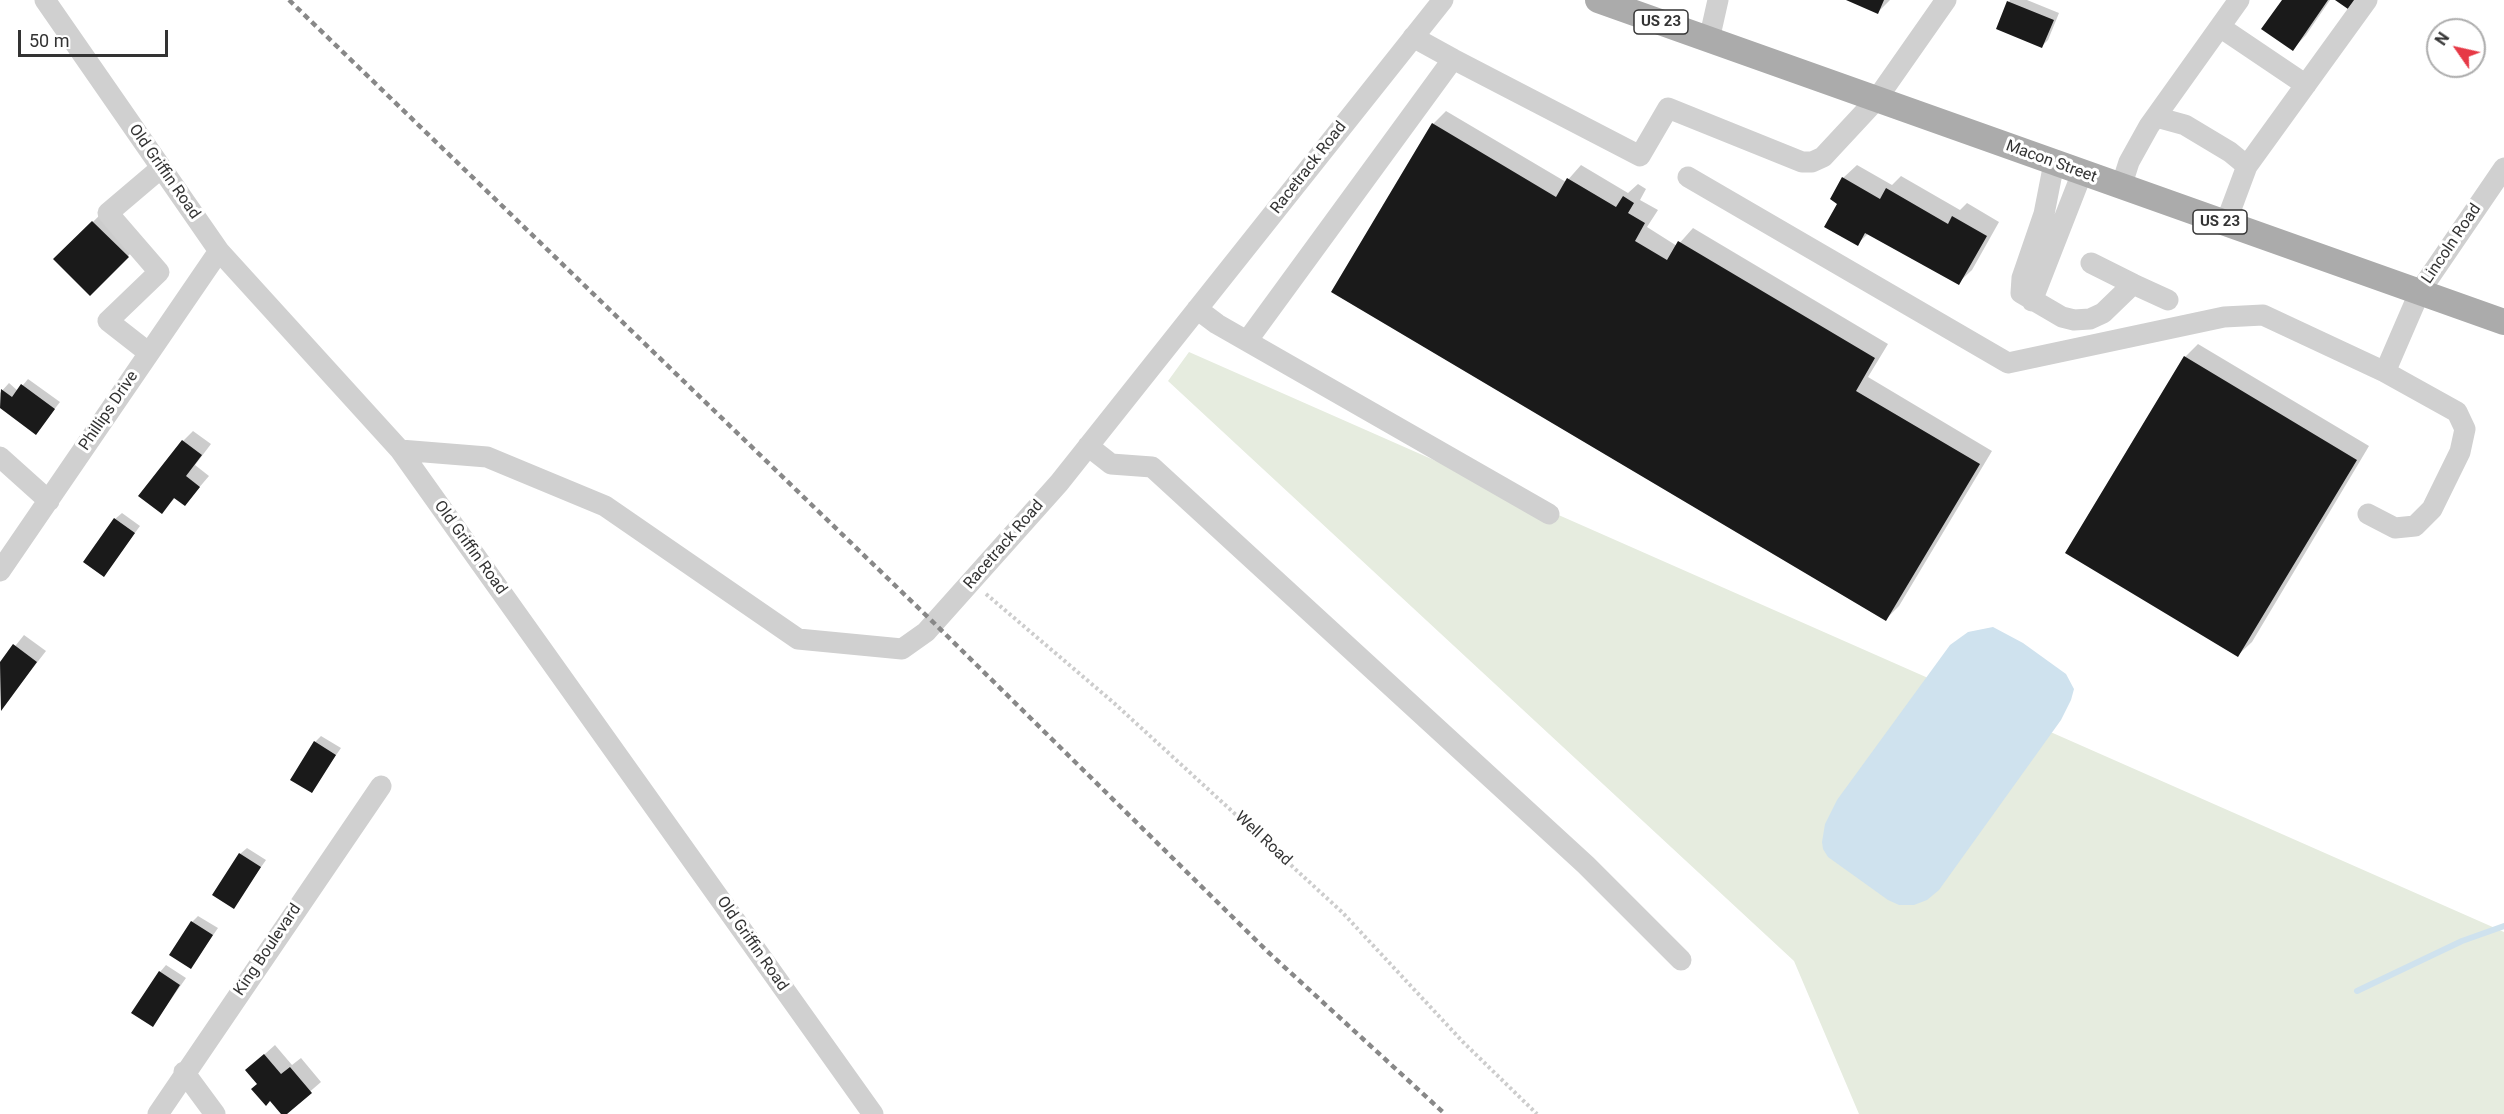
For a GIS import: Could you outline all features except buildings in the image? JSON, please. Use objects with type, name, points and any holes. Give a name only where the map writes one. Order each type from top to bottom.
[{"type":"main road","name":"Macon Street","points":[[1608,2],[2225,225],[2504,322]]},
{"type":"street","name":"Old Griffin Road","points":[[45,0],[219,251],[400,450],[873,1114]]},
{"type":"street","name":"Racetrack Road","points":[[400,450],[487,457],[605,506],[798,639],[902,649],[919,640],[972,582],[1088,446],[1443,0]]},
{"type":"street","points":[[1709,40],[1718,0]]},
{"type":"street","points":[[1413,37],[1640,156],[1668,108],[1802,162],[1812,162],[1832,148],[1876,100],[1946,0]]},
{"type":"street","points":[[2121,187],[2129,162],[2156,117],[2240,0]]},
{"type":"street","points":[[2225,225],[2247,166],[2367,0]]},
{"type":"street","points":[[2220,27],[2306,85]]},
{"type":"street","points":[[1247,341],[1453,59]]},
{"type":"street","points":[[2156,117],[2185,125],[2230,152],[2247,166]]},
{"type":"street","points":[[2054,163],[2037,239],[2022,279],[2020,292],[2032,301],[2069,319],[2083,320],[2103,313],[2133,284]]},
{"type":"street","points":[[149,353],[108,321],[159,272],[108,213],[161,168]]},
{"type":"street","name":"Lincoln Road","points":[[2385,372],[2420,291],[2504,168]]},
{"type":"street","points":[[2032,301],[2082,173]]},
{"type":"street","points":[[1688,177],[2008,363],[2224,317],[2263,315],[2385,372],[2457,412],[2466,429],[2460,452],[2432,510],[2415,526],[2395,528],[2368,514]]},
{"type":"street","name":"Phillips Drive","points":[[0,571],[219,251]]},
{"type":"street","points":[[2091,263],[2168,300]]},
{"type":"street","points":[[1197,309],[1247,341],[1549,514]]},
{"type":"street","points":[[1088,446],[1111,464],[1152,467],[1586,865],[1681,960]]},
{"type":"street","points":[[0,457],[49,501]]},
{"type":"street","name":"King Boulevard","points":[[158,1114],[184,1072],[381,786]]},
{"type":"street","points":[[184,1072],[215,1114]]},
{"type":"path","name":"Well Road","points":[[972,582],[1114,703],[1342,912],[1463,1041],[1537,1114]]},
{"type":"shaded area","points":[[1189,352],[2504,932],[2504,1114],[1859,1114],[1794,961],[1168,381]]},
{"type":"water","points":[[1993,627],[2023,643],[2066,674],[2074,689],[2071,700],[2061,720],[1939,890],[1927,900],[1914,905],[1899,905],[1888,900],[1828,857],[1822,842],[1825,824],[1837,800],[1950,645],[1968,632]]},
{"type":"waterway","points":[[2357,991],[2462,941],[2504,926]]},
{"type":"railway","points":[[289,0],[934,623],[1268,952],[1445,1114]]}]
